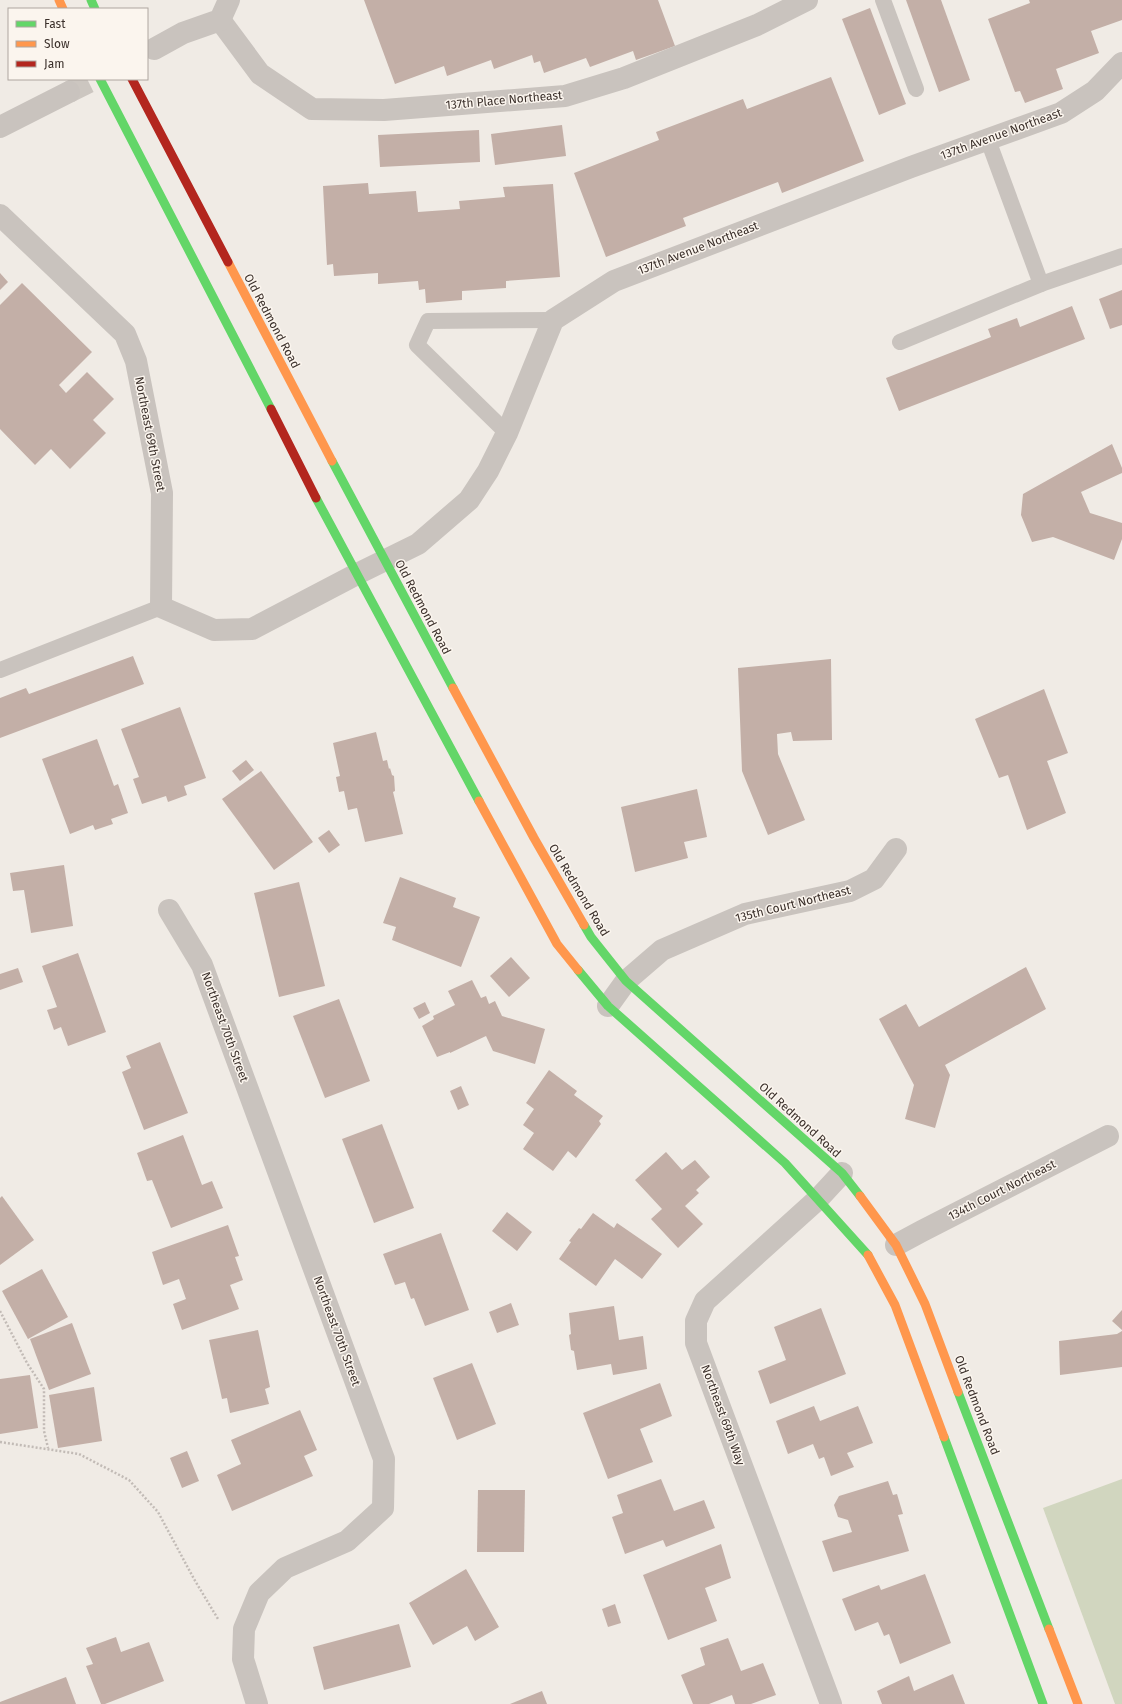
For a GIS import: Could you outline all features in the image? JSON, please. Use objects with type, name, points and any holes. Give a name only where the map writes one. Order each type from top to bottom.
[{"type":"main road","points":[[101,80],[318,501],[507,854],[557,944],[608,1006],[785,1163],[866,1252],[895,1305],[1043,1704]]},
{"type":"main road","name":"Old Redmond Road","points":[[133,80],[384,560],[546,858],[591,937],[626,981],[842,1173],[896,1245],[925,1304],[1078,1704]]},
{"type":"street","points":[[154,49],[183,34],[220,20],[229,0]]},
{"type":"street","name":"137th Place Northeast","points":[[220,20],[260,74],[312,109],[384,110],[565,96],[624,78],[757,25],[807,0]]},
{"type":"street","name":"137th Avenue Northeast","points":[[554,320],[614,281],[911,167],[1061,113],[1095,91],[1122,63]]},
{"type":"street","points":[[0,127],[69,92]]},
{"type":"street","name":"Northeast 69th Street","points":[[0,215],[125,334],[136,361],[162,493],[161,607]]},
{"type":"street","points":[[161,607],[214,630],[252,629],[384,560],[418,544],[470,500],[488,471],[507,433],[554,320]]},
{"type":"street","name":"135th Court Northeast","points":[[608,1006],[626,981],[662,950],[745,914],[850,891],[874,879],[896,849]]},
{"type":"street","name":"Northeast 70th Street","points":[[169,910],[202,965],[384,1460],[383,1508],[347,1541],[285,1568],[259,1593],[244,1629],[243,1659],[257,1704]]},
{"type":"street","name":"134th Court Northeast","points":[[896,1245],[1108,1136]]},
{"type":"street","name":"Northeast 69th Way","points":[[831,1704],[696,1343],[696,1321],[705,1301],[818,1199],[842,1173]]},
{"type":"lane","points":[[883,0],[916,89]]},
{"type":"lane","points":[[988,140],[1041,284]]},
{"type":"lane","points":[[900,342],[1041,284],[1122,256]]},
{"type":"lane","points":[[507,433],[417,345],[428,321],[554,320]]},
{"type":"lane","points":[[0,670],[161,607]]},
{"type":"path","points":[[0,1311],[26,1363],[44,1389],[44,1431],[48,1448]]},
{"type":"path","points":[[0,1442],[48,1448],[79,1454],[129,1480],[158,1512],[194,1579],[218,1619]]},
{"type":"green space","points":[[1122,1479],[1122,1704],[1115,1704],[1043,1508]]},
{"type":"building","points":[[364,0],[658,0],[675,46],[636,60],[633,51],[590,67],[586,58],[544,73],[540,61],[534,63],[532,55],[494,69],[491,60],[447,76],[444,66],[395,84]]},
{"type":"building","points":[[906,0],[941,0],[970,80],[939,92]]},
{"type":"building","points":[[1029,0],[1122,0],[1122,20],[1091,31],[1099,53],[1056,69],[1063,89],[1025,103],[1020,91],[1015,92],[988,19],[1030,3]]},
{"type":"building","points":[[870,8],[906,104],[879,115],[842,19]]},
{"type":"building","points":[[831,77],[864,161],[782,193],[778,182],[683,218],[686,226],[606,257],[574,173],[659,140],[656,132],[743,99],[747,109]]},
{"type":"building","points":[[562,125],[566,156],[495,165],[491,134]]},
{"type":"building","points":[[479,130],[480,162],[380,167],[378,135]]},
{"type":"building","points":[[368,183],[369,194],[416,191],[418,212],[460,209],[459,201],[505,197],[503,187],[553,184],[560,277],[506,281],[506,288],[462,291],[462,300],[426,303],[425,289],[419,290],[418,281],[378,284],[378,273],[334,276],[333,264],[327,265],[323,186]]},
{"type":"building","points":[[0,273],[8,282],[0,290]]},
{"type":"building","points":[[22,283],[92,352],[59,385],[66,393],[87,372],[114,399],[93,420],[106,433],[70,469],[51,449],[35,465],[0,429],[0,305]]},
{"type":"building","points":[[1122,290],[1122,325],[1110,329],[1099,299]]},
{"type":"building","points":[[1072,306],[1085,339],[899,411],[886,378],[991,337],[988,329],[1017,318],[1020,327]]},
{"type":"building","points":[[1112,444],[1122,468],[1122,473],[1081,492],[1090,513],[1122,523],[1122,539],[1114,560],[1053,537],[1032,542],[1021,515],[1023,494]]},
{"type":"building","points":[[133,656],[144,684],[0,738],[0,698],[26,688],[29,694]]},
{"type":"building","points":[[831,659],[832,740],[793,741],[791,732],[777,734],[778,754],[805,820],[768,835],[742,771],[738,668]]},
{"type":"building","points":[[1044,689],[1068,753],[1047,761],[1066,813],[1027,830],[1008,775],[999,778],[975,719]]},
{"type":"building","points":[[180,707],[206,778],[184,786],[187,795],[168,802],[166,796],[142,804],[133,779],[139,777],[121,729]]},
{"type":"building","points":[[376,732],[383,761],[387,760],[389,769],[390,768],[392,775],[394,776],[395,791],[393,792],[403,834],[365,842],[357,808],[348,810],[344,791],[339,792],[336,777],[340,776],[333,743]]},
{"type":"building","points":[[97,739],[114,786],[118,784],[128,813],[111,819],[113,824],[95,830],[93,825],[70,834],[42,759]]},
{"type":"building","points":[[246,760],[254,770],[240,781],[232,771]]},
{"type":"building","points":[[261,771],[313,842],[274,870],[222,799]]},
{"type":"building","points":[[697,789],[707,837],[684,842],[688,858],[635,872],[621,807]]},
{"type":"building","points":[[329,830],[340,845],[329,853],[318,838]]},
{"type":"building","points":[[64,865],[73,926],[31,933],[24,890],[13,891],[10,873]]},
{"type":"building","points":[[400,877],[456,898],[453,907],[480,917],[461,967],[392,940],[396,927],[383,923]]},
{"type":"building","points":[[299,882],[325,986],[279,997],[254,893]]},
{"type":"building","points":[[78,953],[106,1032],[68,1046],[61,1027],[54,1030],[47,1010],[57,1007],[42,966]]},
{"type":"building","points":[[511,957],[530,978],[509,997],[490,976]]},
{"type":"building","points":[[1026,967],[1046,1009],[945,1065],[950,1075],[935,1128],[905,1119],[914,1085],[879,1019],[906,1004],[919,1027]]},
{"type":"building","points":[[18,968],[23,982],[0,990],[0,974]]},
{"type":"building","points":[[472,980],[481,998],[486,996],[489,1004],[495,1001],[502,1016],[545,1029],[535,1064],[493,1051],[486,1036],[450,1053],[437,1057],[422,1026],[434,1019],[433,1016],[455,1005],[448,991]]},
{"type":"building","points":[[339,999],[370,1081],[325,1098],[293,1016]]},
{"type":"building","points":[[425,1002],[430,1013],[419,1019],[413,1008]]},
{"type":"building","points":[[160,1042],[188,1113],[144,1130],[122,1072],[131,1068],[126,1056]]},
{"type":"building","points":[[549,1070],[577,1091],[574,1095],[603,1116],[599,1121],[601,1124],[576,1158],[568,1151],[553,1171],[523,1149],[534,1133],[523,1125],[534,1109],[526,1103]]},
{"type":"building","points":[[461,1086],[469,1105],[458,1110],[450,1091]]},
{"type":"building","points":[[382,1124],[414,1208],[374,1223],[342,1139]]},
{"type":"building","points":[[183,1135],[202,1185],[212,1181],[223,1208],[171,1228],[152,1180],[147,1181],[137,1153]]},
{"type":"building","points":[[666,1152],[682,1170],[695,1160],[710,1177],[696,1190],[699,1193],[685,1206],[703,1224],[678,1248],[651,1219],[662,1209],[635,1180]]},
{"type":"building","points":[[2,1196],[34,1240],[0,1265],[0,1198]]},
{"type":"building","points":[[507,1212],[532,1232],[517,1251],[492,1231]]},
{"type":"building","points":[[593,1213],[614,1228],[617,1223],[662,1254],[642,1279],[615,1259],[596,1286],[559,1259],[571,1242],[569,1241],[579,1228],[581,1229]]},
{"type":"building","points":[[228,1225],[239,1256],[235,1257],[243,1280],[230,1285],[239,1309],[182,1330],[173,1304],[186,1299],[179,1279],[163,1285],[152,1252]]},
{"type":"building","points":[[441,1233],[469,1310],[425,1326],[414,1298],[411,1299],[405,1282],[395,1285],[383,1254]]},
{"type":"building","points":[[42,1269],[68,1317],[28,1339],[2,1291]]},
{"type":"building","points":[[511,1303],[519,1325],[497,1333],[489,1312]]},
{"type":"building","points":[[614,1306],[619,1340],[643,1336],[647,1369],[613,1375],[611,1364],[577,1370],[574,1351],[571,1350],[569,1313]]},
{"type":"building","points":[[821,1308],[846,1374],[770,1404],[758,1371],[786,1360],[774,1327]]},
{"type":"building","points":[[1122,1310],[1122,1330],[1112,1321]]},
{"type":"building","points":[[72,1323],[91,1374],[49,1390],[30,1339]]},
{"type":"building","points":[[258,1330],[270,1387],[265,1389],[269,1404],[230,1413],[227,1398],[222,1399],[209,1340]]},
{"type":"building","points":[[1122,1331],[1122,1367],[1060,1375],[1059,1341],[1117,1334]]},
{"type":"building","points":[[472,1363],[496,1424],[457,1440],[433,1378]]},
{"type":"building","points":[[30,1375],[38,1428],[0,1434],[0,1379]]},
{"type":"building","points":[[660,1383],[672,1416],[640,1429],[653,1462],[608,1479],[583,1413]]},
{"type":"building","points":[[94,1387],[102,1441],[58,1448],[49,1395]]},
{"type":"building","points":[[814,1406],[820,1421],[858,1406],[873,1443],[847,1453],[854,1467],[831,1476],[824,1457],[819,1459],[813,1444],[788,1454],[776,1421]]},
{"type":"building","points":[[300,1410],[317,1450],[304,1456],[313,1476],[232,1511],[217,1475],[241,1464],[231,1440]]},
{"type":"building","points":[[187,1451],[199,1481],[182,1488],[170,1458]]},
{"type":"building","points":[[661,1479],[674,1511],[704,1500],[715,1528],[666,1547],[663,1540],[625,1554],[612,1517],[623,1513],[617,1495]]},
{"type":"building","points":[[888,1481],[893,1495],[897,1494],[903,1514],[898,1515],[909,1551],[833,1572],[822,1541],[852,1532],[848,1520],[838,1517],[834,1505],[839,1496]]},
{"type":"building","points":[[478,1490],[525,1490],[524,1552],[477,1552]]},
{"type":"building","points":[[721,1544],[731,1578],[705,1588],[717,1621],[668,1640],[643,1575]]},
{"type":"building","points":[[466,1569],[499,1627],[475,1641],[467,1626],[433,1645],[409,1603]]},
{"type":"building","points":[[925,1574],[951,1643],[900,1664],[889,1634],[884,1636],[878,1622],[855,1631],[842,1599],[879,1585],[881,1590]]},
{"type":"building","points":[[615,1604],[621,1623],[608,1627],[602,1609]]},
{"type":"building","points":[[399,1624],[411,1667],[324,1690],[313,1647]]},
{"type":"building","points":[[116,1637],[121,1652],[149,1642],[164,1681],[105,1704],[101,1704],[86,1666],[93,1664],[86,1648]]},
{"type":"building","points":[[728,1638],[741,1671],[763,1663],[776,1695],[751,1704],[735,1704],[732,1695],[709,1704],[693,1704],[681,1675],[705,1665],[700,1648]]},
{"type":"building","points":[[953,1674],[965,1704],[882,1704],[877,1691],[909,1676],[914,1691]]},
{"type":"building","points":[[66,1677],[76,1704],[0,1704],[0,1702]]},
{"type":"building","points":[[542,1691],[547,1704],[510,1704]]},
{"type":"tunnel","points":[[69,92],[93,80]]},
{"type":"traffic: fast","points":[[91,0],[95,8]]},
{"type":"traffic: fast","points":[[101,80],[271,409]]},
{"type":"traffic: fast","points":[[332,461],[453,688]]},
{"type":"traffic: fast","points":[[316,498],[479,801]]},
{"type":"traffic: fast","points":[[584,925],[591,937],[626,981],[842,1173],[860,1196]]},
{"type":"traffic: fast","points":[[578,970],[608,1006],[785,1163],[868,1255]]},
{"type":"traffic: fast","points":[[958,1392],[1049,1629]]},
{"type":"traffic: fast","points":[[944,1437],[1043,1704]]},
{"type":"traffic: slow","points":[[59,0],[63,8]]},
{"type":"traffic: slow","points":[[228,262],[332,461]]},
{"type":"traffic: slow","points":[[453,688],[534,838],[584,925]]},
{"type":"traffic: slow","points":[[479,801],[557,944],[578,970]]},
{"type":"traffic: slow","points":[[860,1196],[896,1245],[925,1304],[958,1392]]},
{"type":"traffic: slow","points":[[868,1255],[895,1305],[944,1437]]},
{"type":"traffic: slow","points":[[1049,1629],[1078,1704]]},
{"type":"traffic: jam","points":[[133,80],[228,262]]},
{"type":"traffic: jam","points":[[271,409],[316,498]]}]
